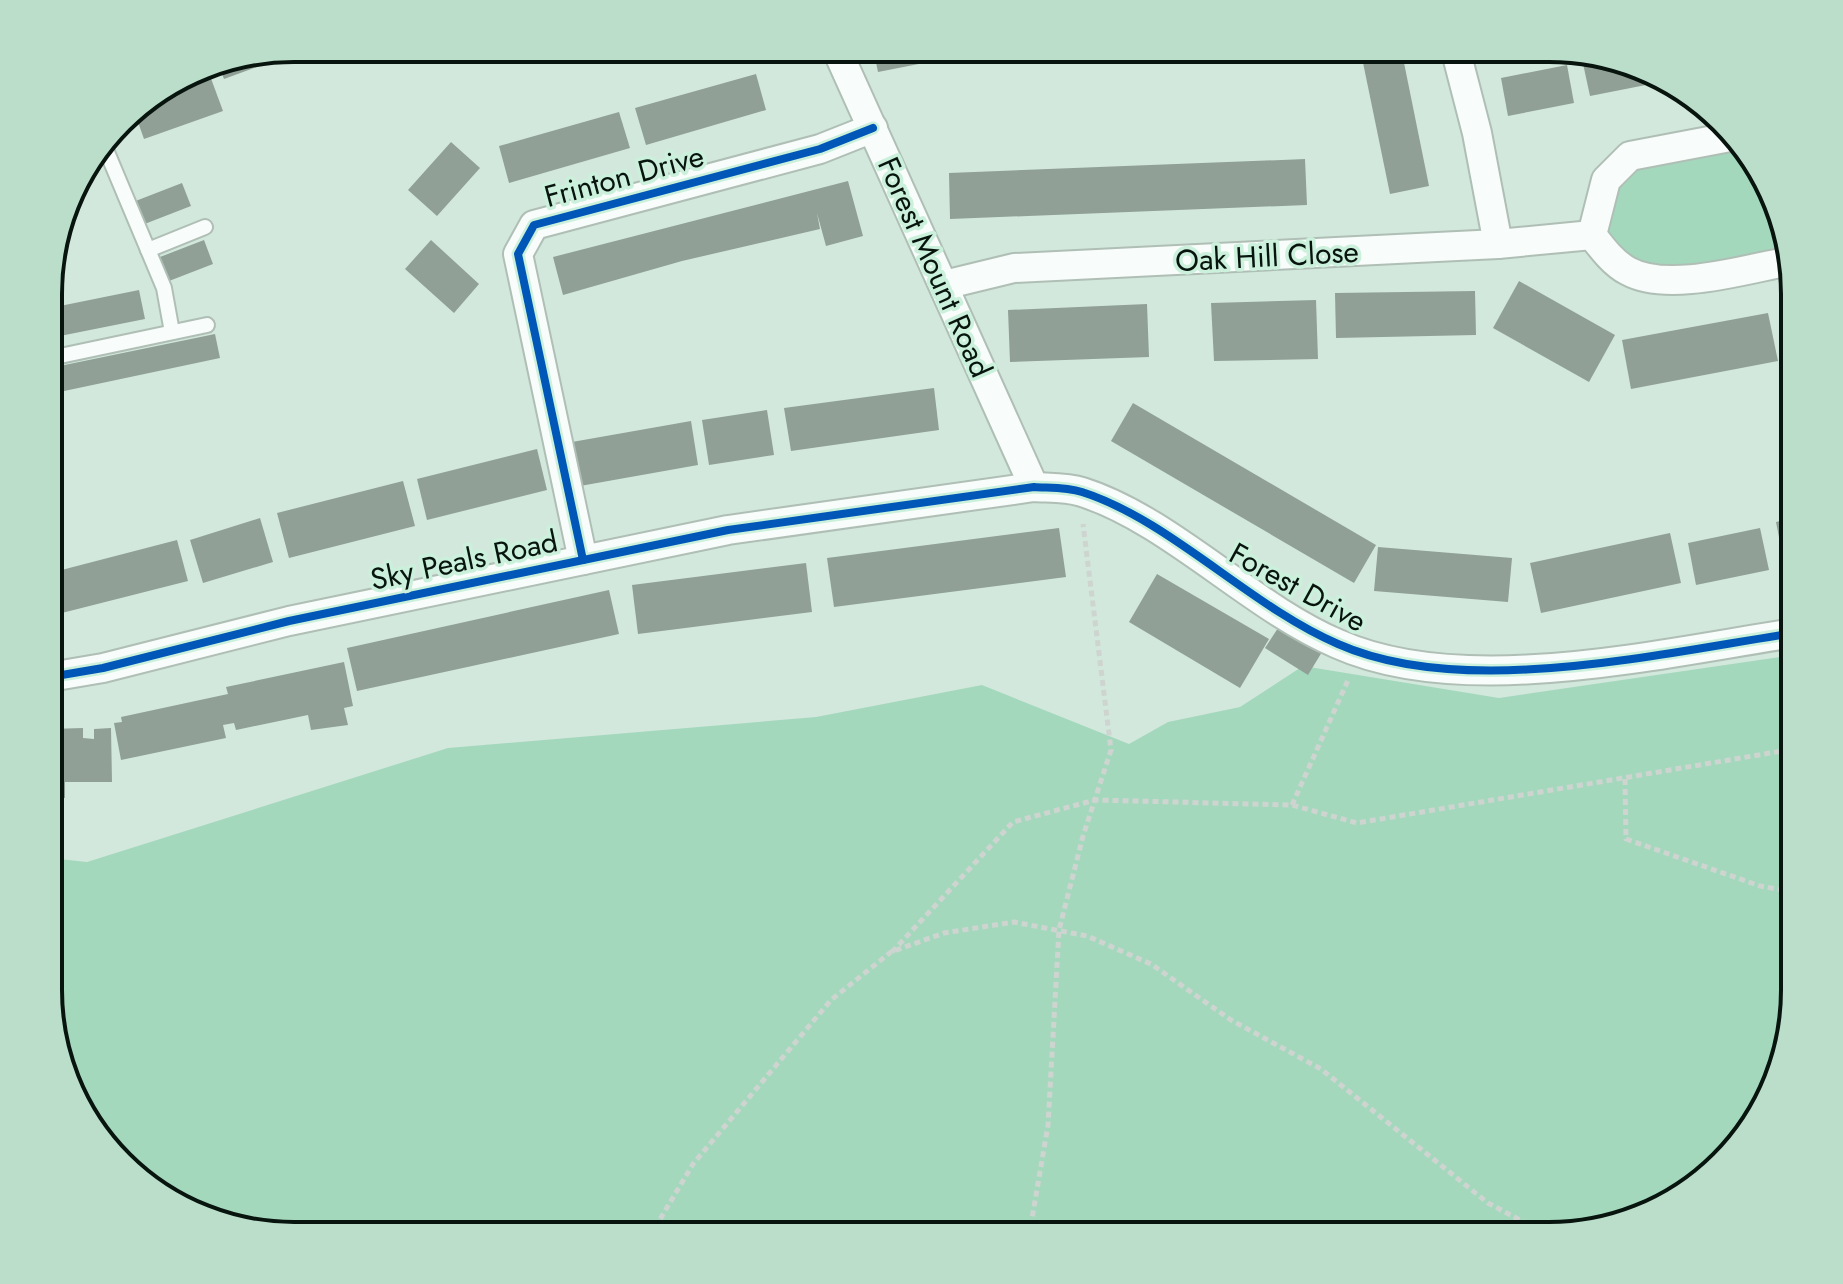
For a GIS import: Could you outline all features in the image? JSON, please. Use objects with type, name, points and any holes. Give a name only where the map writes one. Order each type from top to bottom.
[{"type":"street","name":"Forest Mount Road","points":[[842,62],[1034,487]]},
{"type":"street","points":[[1459,62],[1477,133],[1498,244]]},
{"type":"street","name":"Frinton Drive","points":[[583,560],[518,254],[534,225],[820,149],[873,128]]},
{"type":"street","points":[[1721,139],[1630,156],[1606,180],[1592,235],[1609,256],[1629,272],[1657,279],[1688,280],[1779,263]]},
{"type":"street","name":"Oak Hill Close","points":[[944,285],[1014,268],[1498,244],[1592,235]]},
{"type":"street","name":"Sky Peals Road","points":[[62,675],[103,668],[289,621],[728,530],[1034,487]]},
{"type":"street","name":"Forest Drive","points":[[1034,487],[1079,491],[1119,507],[1338,645],[1417,666],[1538,671],[1781,635]]},
{"type":"lane","points":[[108,156],[164,288],[172,332]]},
{"type":"lane","points":[[148,250],[205,227]]},
{"type":"lane","points":[[62,356],[207,325]]},
{"type":"path","points":[[1031,1222],[1048,1125],[1059,930],[1111,750],[1079,491]]},
{"type":"path","points":[[1292,805],[1362,651]]},
{"type":"path","points":[[658,1222],[693,1164],[831,1000],[891,952],[1013,822],[1095,800],[1292,805],[1357,823],[1781,751]]},
{"type":"path","points":[[1625,779],[1626,839],[1760,886],[1781,890]]},
{"type":"path","points":[[891,952],[944,933],[1014,922],[1087,936],[1151,964],[1231,1020],[1321,1069],[1488,1203],[1524,1222]]},
{"type":"green space","points":[[1721,139],[1742,165],[1757,191],[1773,234],[1779,263],[1688,280],[1609,256],[1597,209],[1630,156]]},
{"type":"green space","points":[[1781,657],[1781,1005],[1769,1065],[1750,1106],[1713,1154],[1678,1183],[1652,1198],[1594,1218],[1549,1222],[279,1222],[249,1218],[205,1204],[178,1191],[130,1154],[93,1106],[74,1065],[66,1035],[62,1005],[62,859],[87,862],[448,748],[816,717],[982,685],[1129,744],[1168,722],[1240,707],[1303,666],[1499,698]]},
{"type":"building","points":[[876,62],[929,62],[878,72]]},
{"type":"building","points":[[1363,62],[1404,62],[1429,186],[1390,194]]},
{"type":"building","points":[[265,64],[224,79],[222,73]]},
{"type":"building","points":[[1567,65],[1574,103],[1508,116],[1501,78]]},
{"type":"building","points":[[1583,65],[1624,74],[1648,85],[1590,96]]},
{"type":"building","points":[[756,74],[766,110],[646,145],[635,108]]},
{"type":"building","points":[[211,78],[223,111],[144,139],[138,123],[141,120],[178,93]]},
{"type":"building","points":[[619,112],[630,148],[509,183],[499,146]]},
{"type":"building","points":[[451,142],[480,168],[437,216],[408,190]]},
{"type":"building","points":[[1305,159],[1307,205],[950,219],[949,173]]},
{"type":"building","points":[[848,181],[863,236],[826,246],[817,213],[820,229],[682,261],[563,295],[553,257]]},
{"type":"building","points":[[182,183],[191,206],[142,225],[133,202]]},
{"type":"building","points":[[204,240],[213,264],[169,281],[160,257]]},
{"type":"building","points":[[431,240],[479,284],[454,313],[405,269]]},
{"type":"building","points":[[1519,281],[1615,335],[1589,382],[1493,328]]},
{"type":"building","points":[[139,290],[145,319],[62,336],[62,306]]},
{"type":"building","points":[[1475,291],[1476,335],[1336,338],[1335,293]]},
{"type":"building","points":[[1316,300],[1318,359],[1214,361],[1211,303]]},
{"type":"building","points":[[1147,304],[1149,357],[1010,362],[1008,310]]},
{"type":"building","points":[[1768,313],[1778,361],[1631,389],[1622,340]]},
{"type":"building","points":[[215,334],[220,358],[62,391],[62,366]]},
{"type":"building","points":[[934,388],[939,430],[791,451],[784,408]]},
{"type":"building","points":[[1133,403],[1376,545],[1354,583],[1111,441]]},
{"type":"building","points":[[767,410],[774,455],[709,465],[702,420]]},
{"type":"building","points":[[691,421],[698,465],[580,486],[572,442]]},
{"type":"building","points":[[537,449],[547,490],[427,520],[417,479]]},
{"type":"building","points":[[403,481],[415,526],[289,558],[277,513]]},
{"type":"building","points":[[260,518],[273,562],[203,583],[190,540]]},
{"type":"building","points":[[1781,521],[1781,548],[1776,522]]},
{"type":"building","points":[[1059,528],[1066,577],[834,607],[827,558]]},
{"type":"building","points":[[1760,528],[1769,570],[1696,585],[1688,543]]},
{"type":"building","points":[[1670,533],[1681,583],[1541,613],[1530,563]]},
{"type":"building","points":[[177,540],[188,581],[62,613],[62,570]]},
{"type":"building","points":[[1378,547],[1512,558],[1508,602],[1374,591]]},
{"type":"building","points":[[806,563],[812,612],[638,634],[632,585]]},
{"type":"building","points":[[1157,574],[1269,639],[1240,688],[1129,622]]},
{"type":"building","points":[[609,590],[619,634],[357,691],[347,648]]},
{"type":"building","points":[[1280,625],[1322,652],[1308,675],[1265,648]]},
{"type":"building","points":[[344,662],[353,706],[344,708],[348,725],[311,730],[308,715],[236,730],[234,723],[223,725],[226,738],[121,760],[114,723],[122,722],[121,717],[228,694],[226,687]]},
{"type":"building","points":[[83,728],[83,738],[94,739],[94,729],[111,728],[112,782],[65,782],[65,798],[62,798],[62,729]]},
{"type":"cycle path","points":[[583,560],[518,254],[534,225],[820,149],[873,128]]},
{"type":"cycle path","points":[[62,675],[103,668],[289,621],[728,530],[1034,487],[1076,490],[1115,505],[1147,522],[1306,628],[1338,644],[1388,660],[1444,669],[1563,667],[1781,635]]}]
